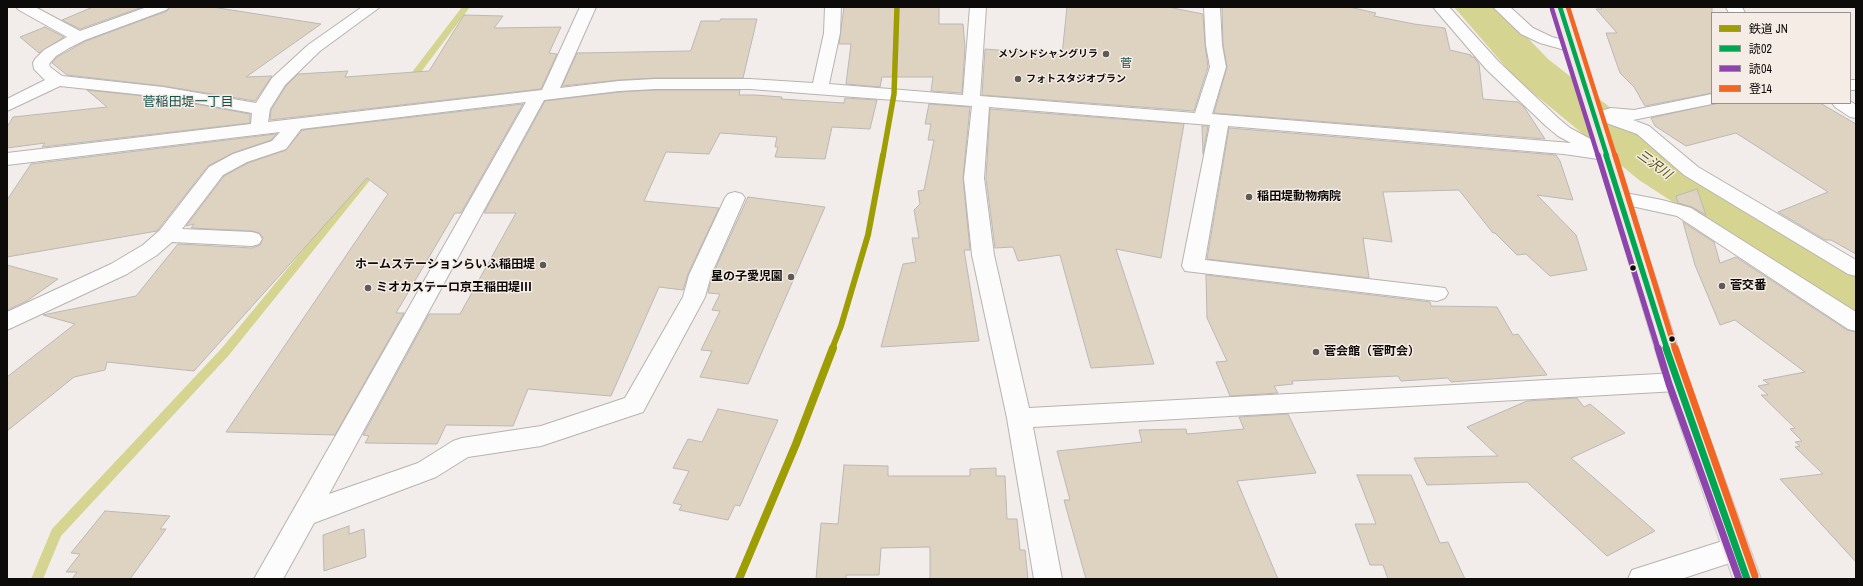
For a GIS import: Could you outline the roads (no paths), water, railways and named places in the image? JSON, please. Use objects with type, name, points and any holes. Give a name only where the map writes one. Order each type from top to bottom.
[{"type":"main road","points":[[1560,7],[1678,382],[1735,549],[1747,579]]},
{"type":"street","points":[[24,7],[79,37]]},
{"type":"street","points":[[161,7],[79,37],[50,53],[42,63],[42,69],[57,80],[163,92],[261,109]]},
{"type":"street","points":[[258,130],[261,109],[278,82],[314,48],[372,7]]},
{"type":"street","points":[[268,579],[544,95],[588,7]]},
{"type":"street","points":[[820,88],[832,33],[833,7]]},
{"type":"street","points":[[978,7],[974,178],[983,255],[1020,418],[1048,579]]},
{"type":"street","points":[[1212,7],[1214,45],[1218,68],[1193,266],[1437,293]]},
{"type":"street","points":[[1441,7],[1492,65],[1552,122],[1607,159]]},
{"type":"street","points":[[1501,7],[1527,31],[1546,40],[1572,47]]},
{"type":"street","points":[[7,106],[57,80]]},
{"type":"street","points":[[7,159],[294,126],[619,86],[656,84],[750,84],[820,88],[1587,151],[1607,159]]},
{"type":"street","points":[[1639,122],[1711,99]]},
{"type":"street","points":[[1842,104],[1856,113]]},
{"type":"street","points":[[1591,107],[1639,122],[1691,171],[1856,269]]},
{"type":"street","points":[[7,322],[26,311],[119,268],[150,250],[167,235],[216,171],[240,158],[279,145],[294,126]]},
{"type":"street","points":[[303,516],[427,470],[462,448],[541,436],[634,405],[694,297],[700,275],[735,198]]},
{"type":"street","points":[[1620,198],[1684,212],[1856,323]]},
{"type":"street","points":[[167,235],[252,239]]},
{"type":"street","points":[[1020,418],[1678,382]]},
{"type":"street","points":[[1642,579],[1735,549]]},
{"type":"waterway","points":[[409,82],[466,7]]},
{"type":"waterway","name":"三沢川","points":[[1475,7],[1532,69],[1657,169],[1856,294]]},
{"type":"waterway","points":[[37,579],[56,533],[225,352],[372,172]]},
{"type":"rail line","name":"JN","points":[[739,579],[796,444],[841,326],[868,235],[894,94],[897,7]]},
{"type":"place","name":"メゾンドシャングリラ","points":[[1106,54]]},
{"type":"place","name":"フォトスタジオブラン","points":[[1018,79]]},
{"type":"place","name":"稲田堤動物病院","points":[[1249,197]]},
{"type":"place","name":"ホームステーションらいふ稲田堤","points":[[543,265]]},
{"type":"place","name":"星の子愛児園","points":[[791,277]]},
{"type":"place","name":"菅交番","points":[[1722,286]]},
{"type":"place","name":"ミオカステーロ京王稲田堤Ⅲ","points":[[368,288]]},
{"type":"place","name":"菅会館（菅町会）","points":[[1316,352]]},
{"type":"district","name":"菅","points":[[1126,64]]},
{"type":"district","name":"菅稲田堤一丁目","points":[[188,103]]}]
